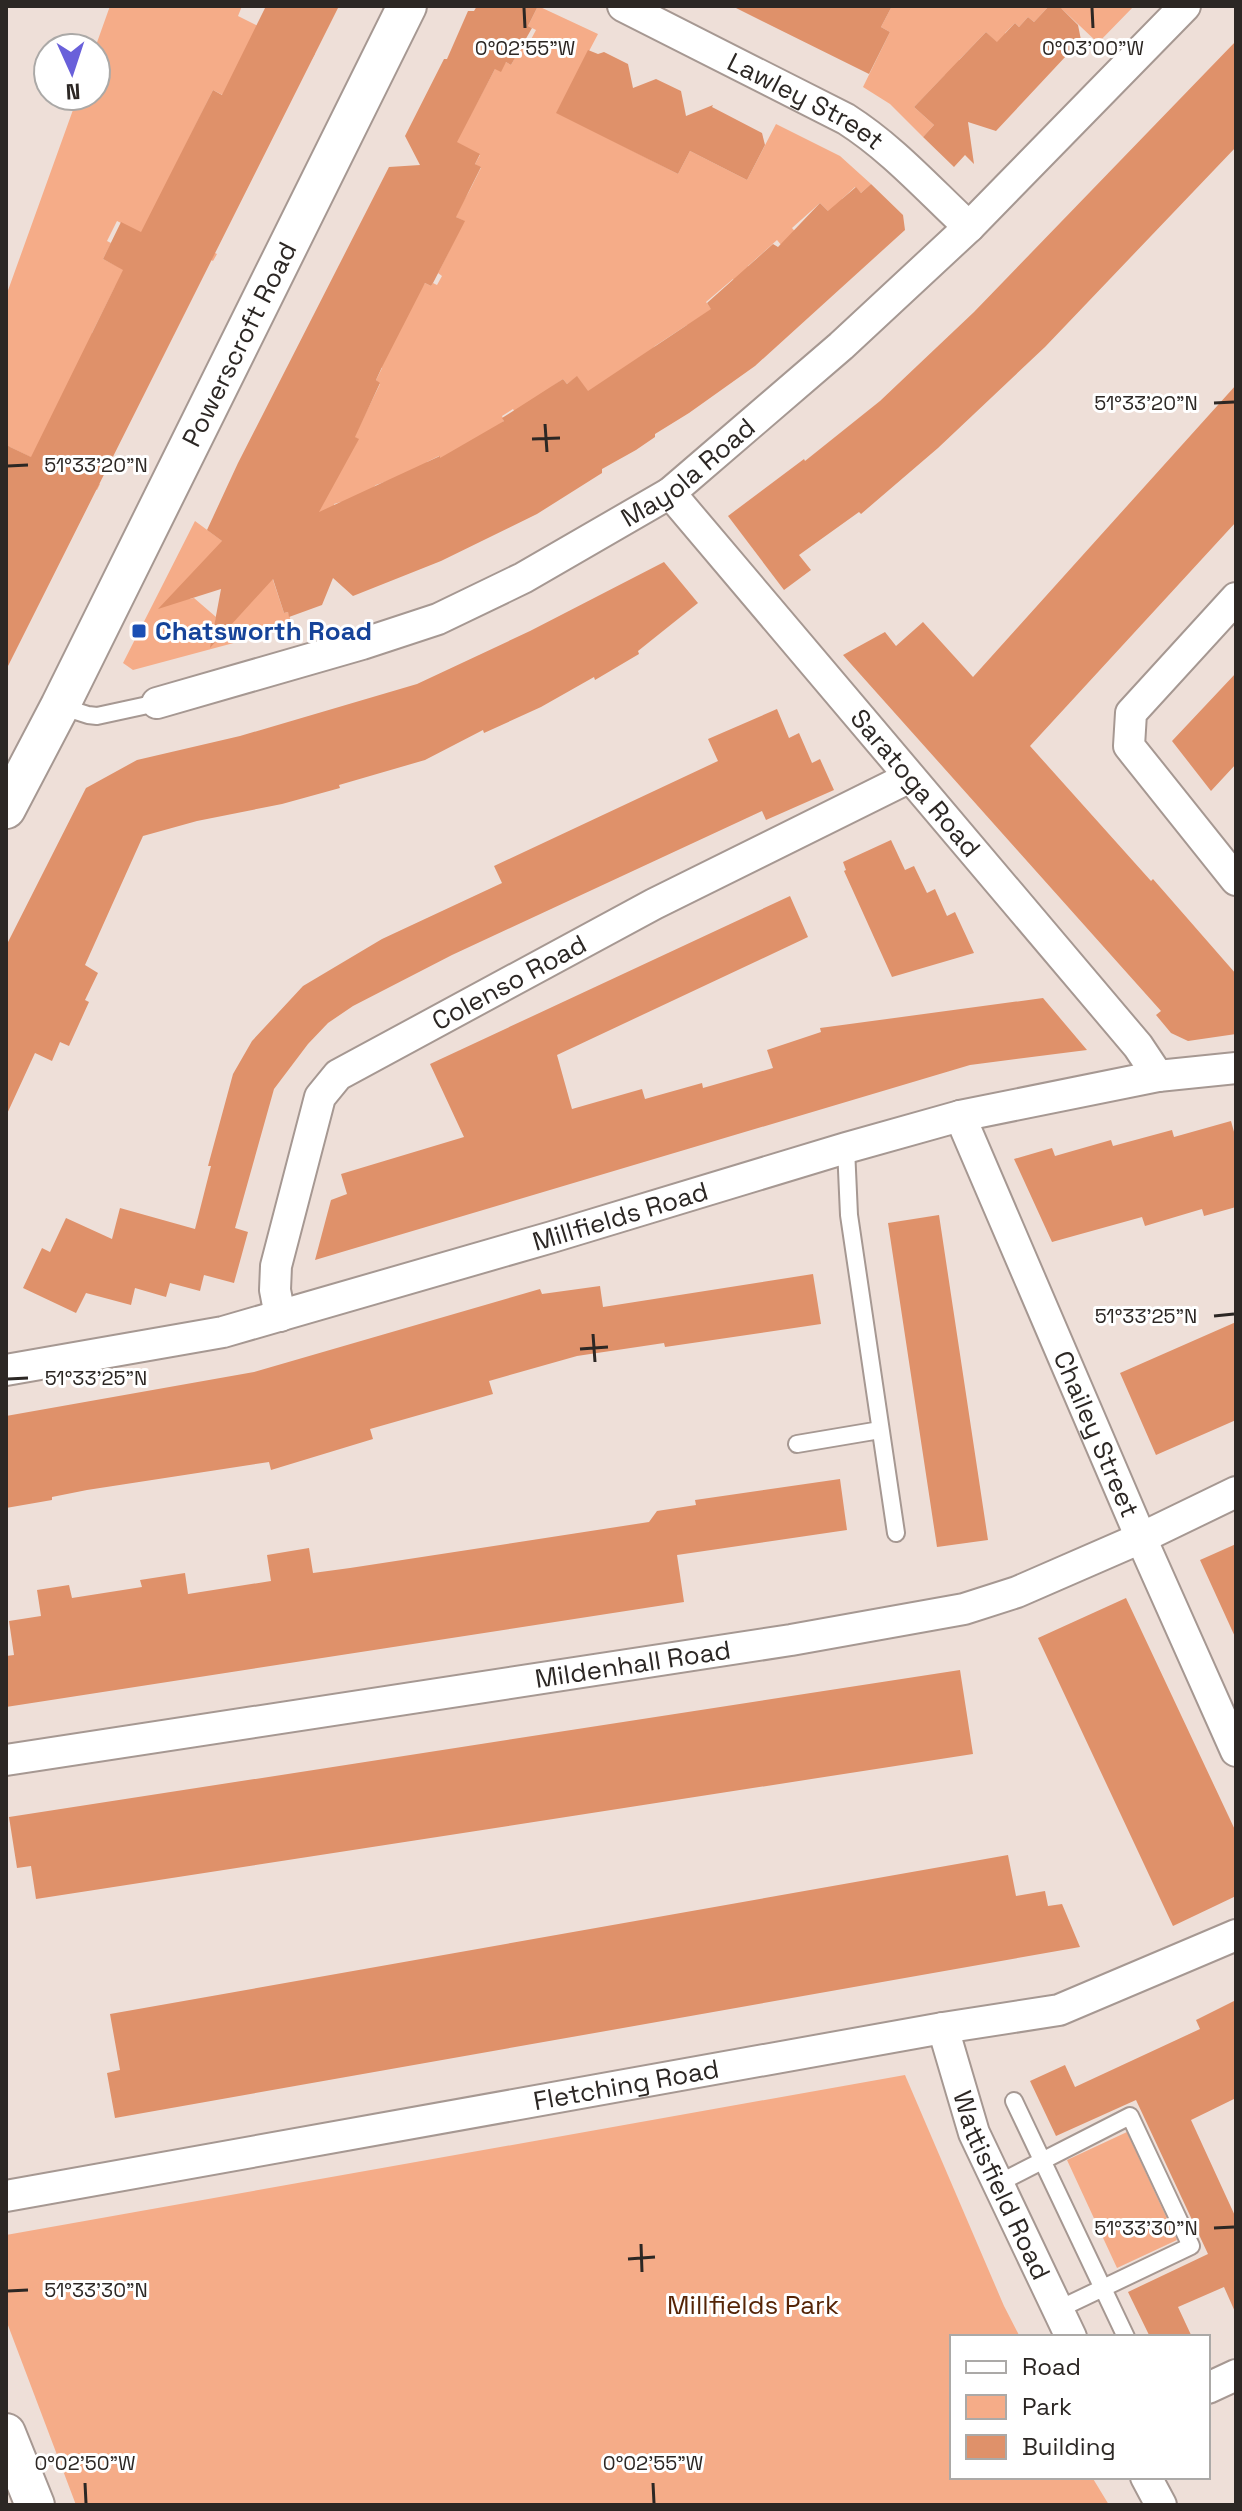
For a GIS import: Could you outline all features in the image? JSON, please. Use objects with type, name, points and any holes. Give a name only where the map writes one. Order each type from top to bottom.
[{"type":"street","name":"Powerscroft Road","points":[[6,809],[407,6]]},
{"type":"street","name":"Lawley Street","points":[[623,6],[872,135],[969,227]]},
{"type":"street","name":"Mayola Road","points":[[157,703],[438,619],[523,578],[670,493],[841,346],[969,227],[1185,6]]},
{"type":"street","name":"Saratoga Road","points":[[670,493],[908,778],[1138,1046],[1158,1076]]},
{"type":"street","points":[[1236,598],[1131,713],[1129,746],[1236,880]]},
{"type":"street","name":"Colenso Road","points":[[280,1316],[275,1290],[276,1266],[320,1097],[338,1075],[654,904],[908,778]]},
{"type":"street","name":"Millfields Road","points":[[6,1370],[223,1332],[960,1116],[1158,1076],[1236,1068]]},
{"type":"street","name":"Chailey Street","points":[[960,1116],[1236,1751]]},
{"type":"street","name":"Mildenhall Road","points":[[6,1760],[776,1643],[964,1609],[1017,1592],[1236,1492]]},
{"type":"street","name":"Fletching Road","points":[[6,2196],[943,2028],[1059,2010],[1236,1935]]},
{"type":"street","name":"Wattisfield Road","points":[[943,2028],[974,2133],[1070,2335]]},
{"type":"street","points":[[1210,2387],[1236,2375]]},
{"type":"street","points":[[6,2433],[35,2505]]},
{"type":"street","points":[[1147,2479],[1161,2505]]},
{"type":"lane","name":"Mayola Road","points":[[60,706],[97,716],[157,703]]},
{"type":"lane","points":[[846,1148],[849,1215],[896,1533]]},
{"type":"lane","points":[[797,1444],[880,1430]]},
{"type":"lane","points":[[1014,2101],[1125,2335]]},
{"type":"lane","points":[[997,2184],[1130,2116],[1191,2246],[1057,2310]]},
{"type":"green space","points":[[110,6],[242,6],[238,16],[315,54],[312,59],[240,104],[213,90],[149,219],[217,254],[213,261],[171,240],[168,246],[117,221],[107,241],[111,243],[103,259],[146,281],[115,287],[92,333],[111,343],[62,465],[100,484],[97,490],[10,447],[6,454],[6,296],[72,112],[112,112],[112,32],[101,32]]},
{"type":"green space","points":[[538,6],[598,34],[557,112],[678,174],[690,151],[747,180],[776,124],[840,156],[871,184],[861,193],[855,187],[842,199],[841,224],[820,203],[792,228],[811,250],[796,263],[777,240],[748,266],[753,301],[733,279],[706,302],[726,327],[687,325],[655,346],[602,411],[577,377],[567,384],[563,379],[553,386],[556,391],[516,414],[513,409],[502,416],[504,421],[445,467],[439,456],[427,462],[432,473],[376,485],[344,512],[341,502],[334,504],[350,549],[270,571],[284,613],[288,612],[293,627],[133,670],[123,663],[195,521],[233,549],[189,599],[194,598],[216,617],[215,623],[354,447],[358,439],[354,437],[380,384],[376,380],[382,368],[369,360],[425,283],[437,285],[442,276],[438,273],[464,221],[450,214],[461,204],[481,168],[475,164],[480,155],[456,142],[495,69],[506,62],[511,65],[520,41],[528,45],[536,30],[528,26]]},
{"type":"green space","points":[[892,6],[1049,6],[1034,22],[1028,17],[1019,27],[1015,23],[1005,33],[1006,51],[986,32],[959,60],[965,93],[945,75],[914,107],[934,125],[923,137],[890,104],[863,87],[890,32],[881,27]]},
{"type":"green space","points":[[1055,6],[1134,6],[1098,43]]},
{"type":"green space","name":"Millfields Park","points":[[905,2075],[1019,2335],[950,2335],[950,2479],[1093,2479],[1109,2505],[76,2505],[6,2320],[6,2235]]},
{"type":"green space","points":[[1127,2132],[1177,2240],[1117,2268],[1067,2160]]},
{"type":"building","points":[[266,6],[339,6],[6,670],[6,445],[31,457],[123,270],[103,259],[121,222],[141,232],[213,90],[222,95]]},
{"type":"building","points":[[477,6],[538,6],[528,26],[532,28],[511,65],[506,62],[501,72],[495,69],[457,142],[480,154],[475,164],[481,167],[456,217],[465,221],[433,283],[431,286],[425,283],[382,367],[376,380],[380,383],[355,437],[359,439],[319,512],[440,458],[504,421],[502,418],[563,379],[567,384],[577,376],[588,391],[711,309],[707,303],[773,244],[778,247],[820,203],[828,211],[856,187],[861,193],[871,184],[903,215],[905,230],[755,366],[636,450],[602,469],[602,473],[537,514],[441,561],[353,596],[333,578],[322,605],[289,617],[288,612],[284,613],[273,579],[210,648],[221,589],[158,609],[222,541],[207,530],[238,463],[389,167],[420,165],[405,136],[444,59],[447,59],[468,11],[474,11]]},
{"type":"building","points":[[732,6],[892,6],[881,27],[890,32],[869,74]]},
{"type":"building","points":[[1049,6],[1059,6],[1078,25],[1081,40],[996,131],[968,122],[974,164],[965,155],[954,167],[923,137],[934,125],[914,107],[986,32],[997,42],[1015,23],[1019,27],[1028,17],[1034,22]]},
{"type":"building","points":[[1236,41],[1236,147],[1045,347],[938,448],[861,514],[859,512],[799,555],[811,570],[784,590],[728,516],[805,461],[880,401],[974,312]]},
{"type":"building","points":[[588,50],[598,54],[604,52],[628,64],[633,88],[656,79],[681,91],[686,116],[713,105],[762,133],[765,145],[747,180],[690,151],[678,174],[556,113]]},
{"type":"building","points":[[1236,385],[1236,522],[1030,746],[1236,974],[1236,1034],[1188,1041],[1171,1033],[1156,1015],[1161,1011],[843,655],[885,632],[896,646],[923,622],[973,677]]},
{"type":"building","points":[[664,562],[698,603],[638,651],[639,654],[595,680],[594,677],[541,707],[484,733],[483,730],[425,760],[282,804],[197,821],[143,836],[85,965],[98,973],[69,1046],[60,1042],[52,1061],[35,1053],[6,1116],[6,946],[86,788],[137,760],[240,736],[417,684],[530,631]]},
{"type":"building","points":[[1236,673],[1236,764],[1211,791],[1172,741]]},
{"type":"building","points":[[777,709],[789,738],[799,733],[812,763],[820,759],[834,790],[766,820],[762,811],[452,955],[353,1006],[328,1023],[308,1044],[274,1089],[235,1228],[248,1232],[234,1283],[204,1275],[200,1291],[170,1283],[166,1297],[135,1288],[131,1305],[86,1293],[76,1313],[23,1288],[42,1248],[50,1252],[66,1218],[112,1239],[120,1208],[195,1229],[233,1074],[252,1041],[303,986],[382,939],[502,883],[494,866],[718,761],[708,739]]},
{"type":"building","points":[[891,840],[905,870],[914,866],[927,893],[935,889],[947,916],[955,912],[974,953],[892,977],[844,871],[843,862]]},
{"type":"building","points":[[790,896],[808,937],[557,1055],[572,1109],[642,1089],[645,1099],[702,1083],[703,1088],[773,1068],[767,1050],[821,1032],[820,1028],[1043,998],[1087,1050],[970,1065],[315,1260],[331,1200],[347,1194],[341,1174],[464,1137],[430,1064]]},
{"type":"building","points":[[1231,1121],[1236,1139],[1236,1207],[1204,1216],[1202,1209],[1145,1226],[1142,1217],[1052,1242],[1014,1159],[1052,1148],[1055,1156],[1111,1140],[1113,1146],[1172,1130],[1174,1137]]},
{"type":"building","points":[[939,1215],[988,1540],[937,1547],[888,1223]]},
{"type":"building","points":[[813,1274],[821,1324],[665,1347],[664,1343],[577,1356],[489,1381],[493,1394],[370,1429],[373,1439],[271,1470],[269,1462],[87,1490],[6,1508],[6,1416],[254,1372],[540,1289],[542,1294],[600,1286],[603,1307]]},
{"type":"building","points":[[1236,1322],[1236,1420],[1156,1455],[1120,1373]]},
{"type":"building","points":[[840,1479],[847,1530],[677,1555],[684,1602],[6,1707],[6,1656],[14,1655],[9,1621],[41,1616],[37,1590],[69,1585],[72,1598],[142,1587],[140,1580],[185,1573],[188,1594],[271,1581],[267,1555],[309,1548],[313,1573],[649,1522],[657,1511],[696,1505],[695,1500]]},
{"type":"building","points":[[1236,1544],[1236,1639],[1200,1560]]},
{"type":"building","points":[[1126,1598],[1236,1832],[1236,1896],[1173,1926],[1038,1638]]},
{"type":"building","points":[[960,1670],[973,1754],[36,1899],[31,1866],[17,1868],[9,1817]]},
{"type":"building","points":[[1008,1855],[1016,1896],[1045,1891],[1048,1906],[1062,1904],[1080,1947],[115,2118],[107,2073],[120,2070],[110,2014]]},
{"type":"building","points":[[1236,2000],[1236,2098],[1191,2120],[1236,2218],[1236,2314],[1224,2287],[1178,2307],[1191,2335],[1149,2335],[1128,2292],[1208,2254],[1136,2100],[1056,2136],[1030,2081],[1065,2065],[1075,2087],[1200,2029],[1196,2020]]},
{"type":"place","name":"Chatsworth Road","points":[[139,631]]}]
